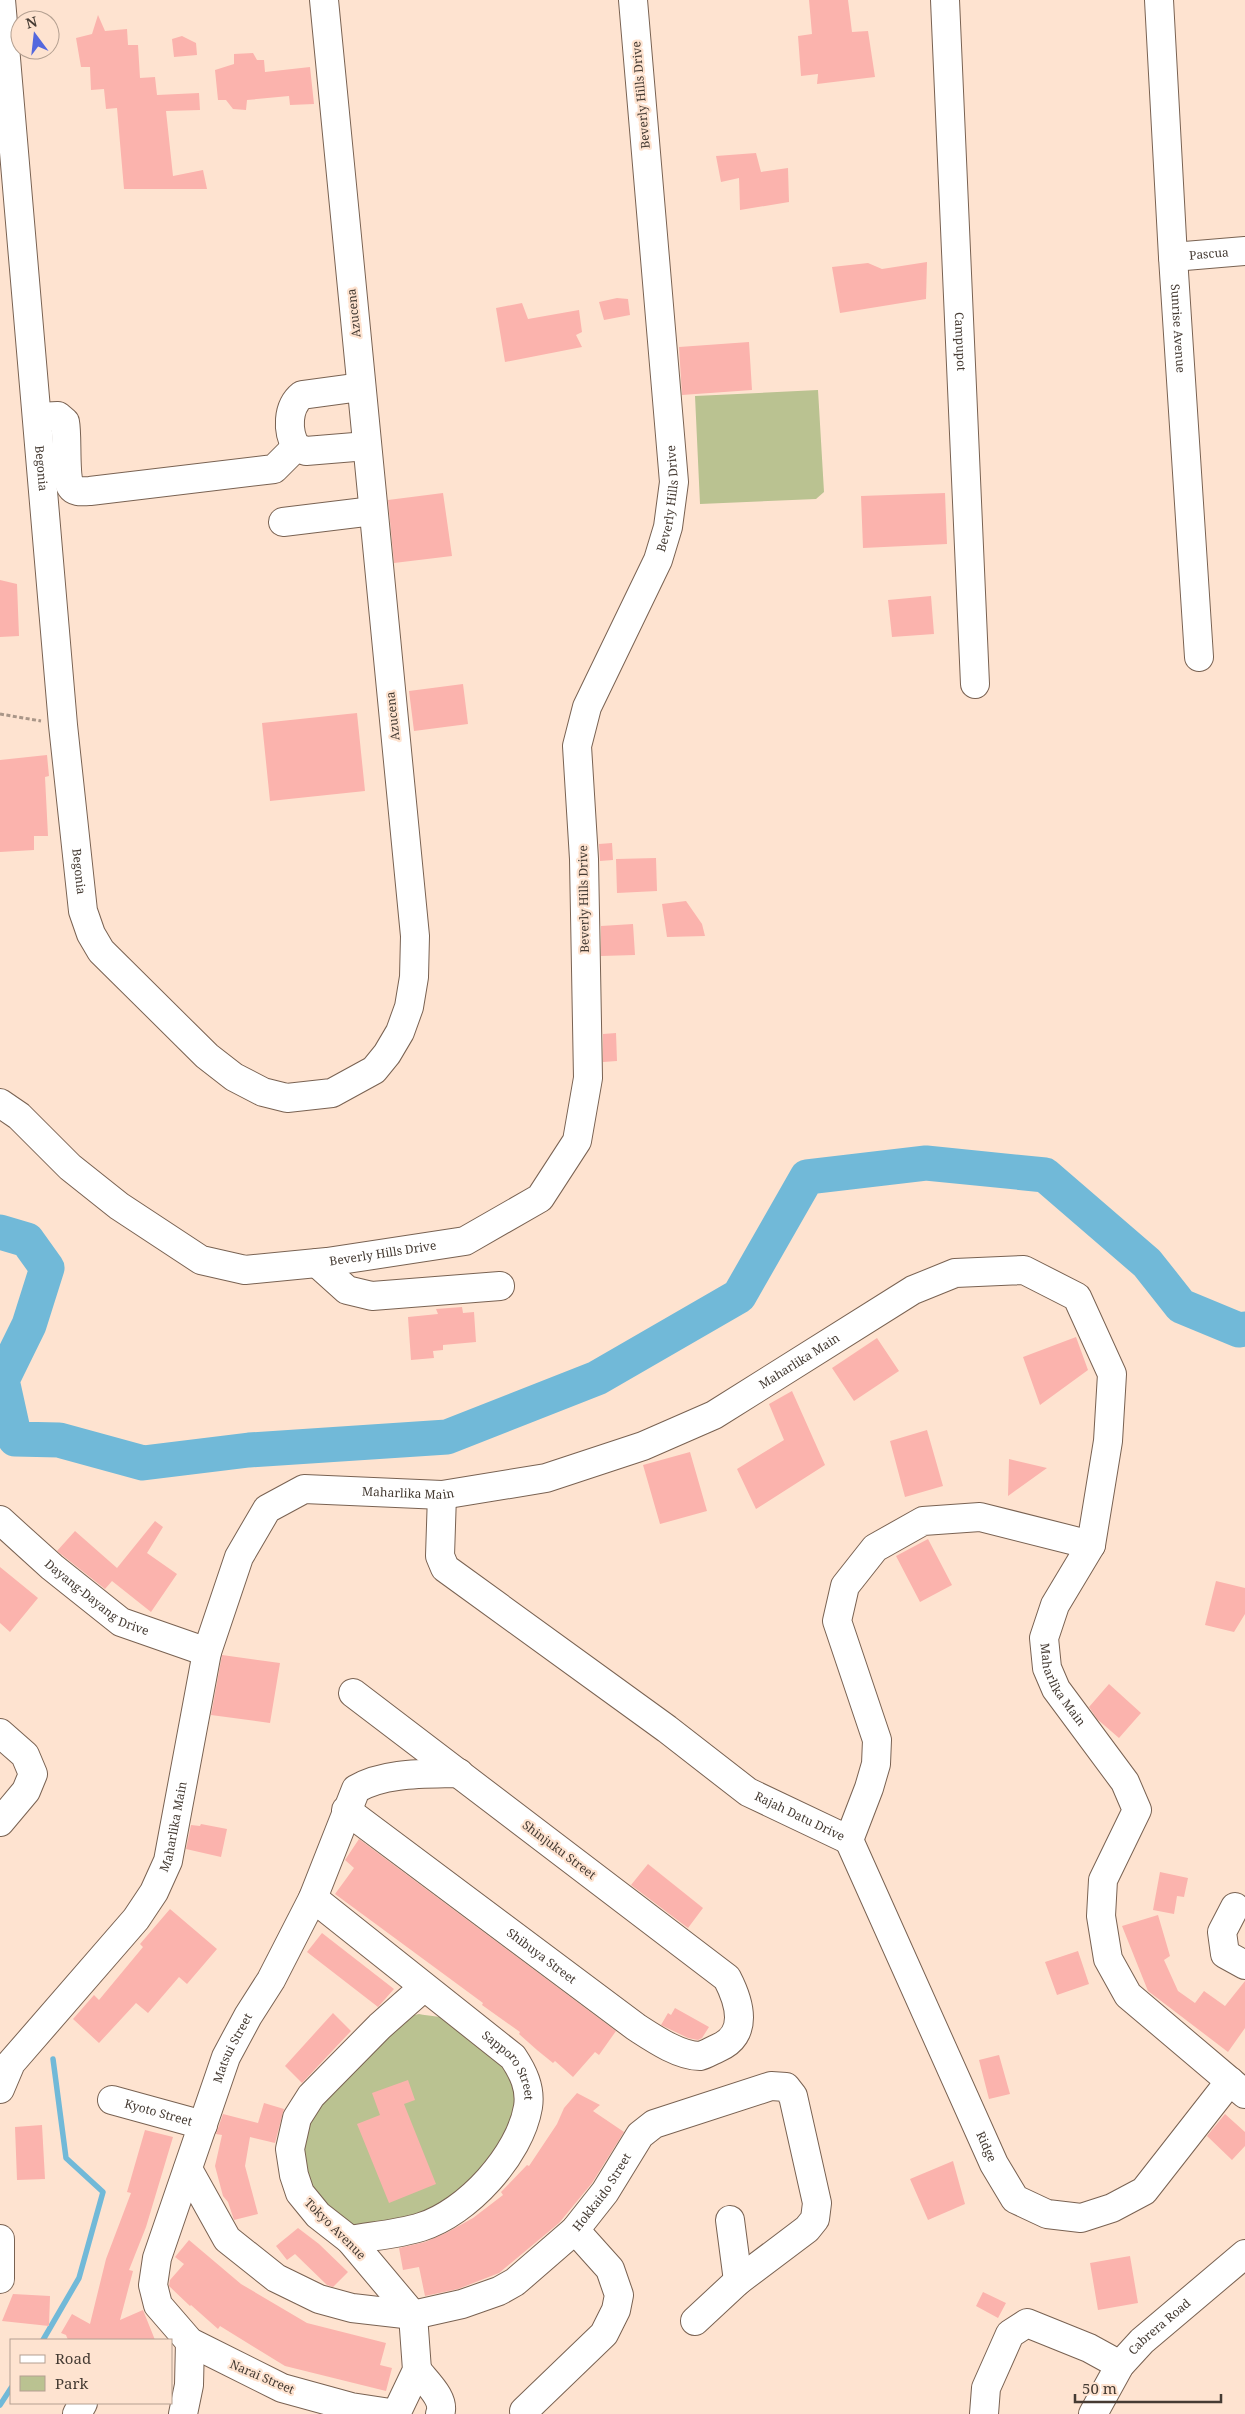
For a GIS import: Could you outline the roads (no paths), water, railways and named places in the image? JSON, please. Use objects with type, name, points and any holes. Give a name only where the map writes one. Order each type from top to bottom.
[{"type":"street","name":"Begonia","points":[[1,0],[63,725],[83,911],[91,934]]},
{"type":"street","name":"Azucena","points":[[91,934],[101,951],[207,1056],[234,1077],[263,1092],[286,1098],[332,1093],[374,1070],[387,1054],[400,1032],[409,1007],[414,977],[415,936],[324,0]]},
{"type":"street","name":"Beverly Hills Drive","points":[[0,1102],[19,1116],[70,1167],[119,1206],[201,1260],[245,1270],[317,1263],[465,1241],[540,1198],[577,1141],[588,1078],[584,859],[577,746],[586,707],[658,560],[668,527],[674,482],[633,0]]},
{"type":"street","name":"Campupot","points":[[945,0],[975,684]]},
{"type":"street","name":"Sunrise Avenue","points":[[1159,0],[1173,257],[1200,656]]},
{"type":"street","name":"Pascua","points":[[1173,257],[1245,251]]},
{"type":"street","points":[[361,387],[302,395],[294,401],[290,411],[292,439],[296,447],[306,451],[366,446]]},
{"type":"street","points":[[37,417],[58,416],[65,422],[68,436],[68,476],[70,486],[76,491],[90,492],[274,469],[296,447]]},
{"type":"street","points":[[283,522],[373,512]]},
{"type":"street","points":[[317,1263],[347,1290],[372,1296],[500,1286]]},
{"type":"street","name":"Maharlika Main","points":[[0,2088],[11,2063],[136,1918],[154,1892],[168,1861],[207,1652],[239,1557],[267,1509],[304,1489],[442,1495],[546,1478],[643,1446],[714,1415],[913,1290],[955,1273],[1024,1270],[1076,1297],[1112,1374],[1108,1441],[1091,1545],[1055,1606],[1044,1638],[1047,1668],[1056,1689],[1125,1782],[1137,1810],[1102,1880],[1101,1916],[1108,1959],[1128,1995],[1237,2088]]},
{"type":"street","name":"Rajah Datu Drive","points":[[442,1495],[440,1556],[445,1568],[667,1730],[748,1792],[849,1840],[876,1764],[877,1740],[837,1621],[844,1586],[875,1548],[923,1521],[980,1517],[1091,1545]]},
{"type":"street","name":"Dayang-Dayang Drive","points":[[0,1520],[52,1567],[121,1622],[207,1652]]},
{"type":"street","name":"Shinjuku Street","points":[[353,1693],[727,1978],[737,1998],[739,2024]]},
{"type":"street","points":[[0,1733],[25,1755],[33,1774],[26,1790],[0,1822]]},
{"type":"street","name":"Matsui Street","points":[[190,2342],[158,2305],[153,2285],[157,2258],[226,2057],[248,2016],[271,1980],[313,1898],[346,1810],[356,1789],[368,1782],[404,1776],[459,1773]]},
{"type":"street","name":"Shibuya Street","points":[[346,1810],[636,2027],[670,2047],[700,2056],[729,2044],[739,2024]]},
{"type":"street","name":"Ridge","points":[[849,1840],[994,2164],[1015,2199],[1047,2214],[1081,2218],[1120,2204],[1144,2191],[1237,2088]]},
{"type":"street","name":"Sapporo Street","points":[[313,1898],[513,2057],[524,2074],[528,2106],[514,2143],[495,2171],[474,2196],[448,2215],[421,2227],[350,2240]]},
{"type":"street","points":[[1235,1908],[1222,1932],[1224,1946],[1226,1954],[1245,1965]]},
{"type":"street","name":"Tokyo Avenue","points":[[413,2315],[350,2240],[318,2215],[300,2193],[294,2175],[290,2149],[296,2118],[311,2096],[380,2026],[424,1987]]},
{"type":"street","name":"Hokkaido Street","points":[[188,2168],[227,2239],[276,2278],[319,2299],[352,2308],[413,2315],[462,2304],[498,2291],[515,2282],[575,2230],[605,2192],[640,2135],[654,2124],[771,2086],[786,2087],[793,2096],[815,2193],[817,2203],[814,2219],[807,2229],[738,2281],[695,2321]]},
{"type":"street","name":"Kyoto Street","points":[[112,2100],[203,2125]]},
{"type":"street","points":[[730,2220],[738,2281]]},
{"type":"street","points":[[524,2411],[604,2334],[616,2310],[618,2295],[612,2274],[575,2230]]},
{"type":"street","points":[[0,2239],[0,2279]]},
{"type":"street","name":"Cabrera Road","points":[[1093,2414],[1120,2365],[1142,2341],[1245,2254]]},
{"type":"street","points":[[413,2315],[418,2370],[440,2400],[442,2409],[440,2414]]},
{"type":"street","points":[[984,2414],[986,2388],[1010,2334],[1027,2323],[1089,2348],[1120,2365]]},
{"type":"street","points":[[183,2414],[189,2385],[190,2342]]},
{"type":"street","name":"Narai Street","points":[[190,2342],[282,2388],[351,2407],[396,2414]]},
{"type":"street","points":[[396,2414],[418,2370]]},
{"type":"waterway","points":[[0,1232],[27,1240],[47,1268],[29,1325],[2,1380],[15,1439],[59,1440],[143,1463],[249,1450],[447,1437],[597,1378],[739,1296],[807,1177],[926,1163],[1045,1175],[1147,1263],[1181,1306],[1239,1330],[1245,1329]]},
{"type":"waterway","points":[[44,2339],[79,2278],[103,2192],[66,2158],[53,2059]]},
{"type":"waterway","points":[[0,2405],[10,2390]]}]
